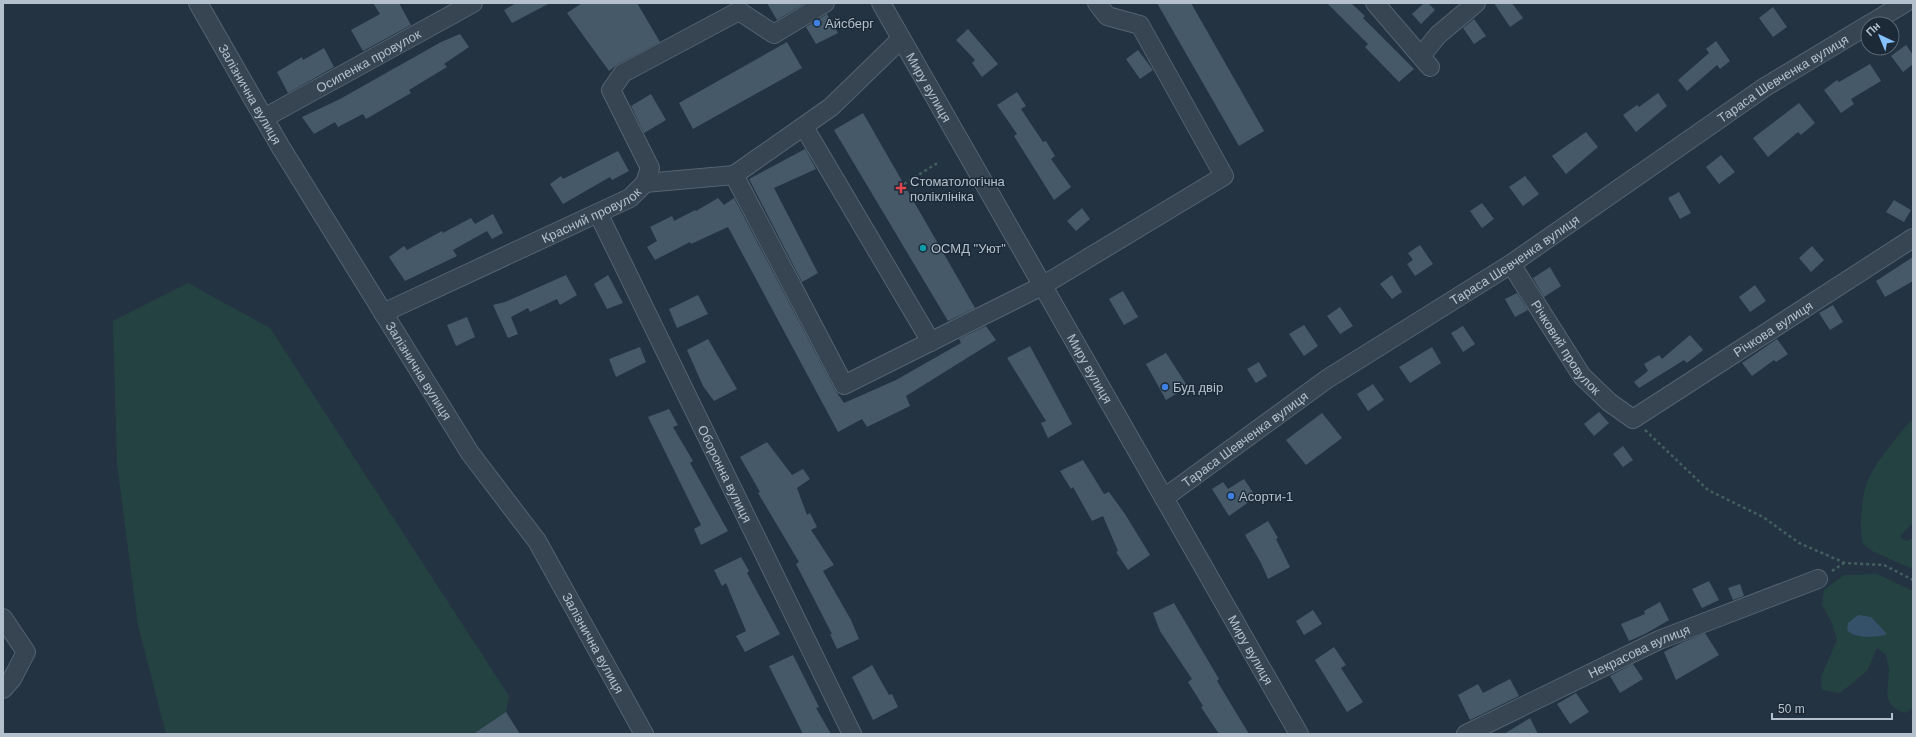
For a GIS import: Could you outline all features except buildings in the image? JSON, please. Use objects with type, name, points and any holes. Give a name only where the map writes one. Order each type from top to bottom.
[{"type":"street","name":"Залізнична вулиця","points":[[198,3],[264,118],[470,453],[537,541],[644,734]]},
{"type":"street","name":"Осипенка провулок","points":[[264,118],[473,3]]},
{"type":"street","name":"Красний провулок","points":[[383,313],[630,198],[645,183],[650,168],[611,90],[623,73],[735,7],[774,34],[826,3]]},
{"type":"street","name":"Миру вулиця","points":[[881,3],[1299,734]]},
{"type":"street","points":[[734,175],[844,385],[1042,286],[1224,176],[1140,25],[1107,16],[1097,3]]},
{"type":"street","points":[[1375,3],[1426,62],[1438,35],[1476,3]]},
{"type":"street","name":"Тараса Шевченка вулиця","points":[[1884,16],[1905,3]]},
{"type":"street","name":"Тараса Шевченка вулиця","points":[[1164,498],[1327,379],[1511,264],[1765,87],[1860,30]]},
{"type":"street","points":[[645,183],[734,175],[831,107],[901,38]]},
{"type":"street","points":[[804,126],[931,342]]},
{"type":"street","name":"Оборонна вулиця","points":[[598,213],[852,734]]},
{"type":"street","name":"Річкова вулиця","points":[[1633,418],[1913,238]]},
{"type":"street","name":"Річковий провулок","points":[[1511,264],[1582,376],[1609,402],[1633,418]]},
{"type":"street","name":"Некрасова вулиця","points":[[1466,734],[1659,640],[1818,579]]},
{"type":"street","points":[[3,618],[26,652],[12,679],[3,689]]},
{"type":"path","points":[[904,184],[939,162]]},
{"type":"path","points":[[1633,418],[1708,490],[1763,518],[1799,543],[1845,563],[1884,565],[1913,580]]},
{"type":"green space","points":[[188,283],[270,328],[509,696],[506,712],[473,734],[166,734],[138,625],[117,464],[113,321]]},
{"type":"green space","points":[[1913,419],[1913,522],[1900,537],[1906,541],[1913,538],[1913,569],[1874,552],[1863,544],[1861,519],[1864,493],[1869,478],[1877,463]]},
{"type":"green space","points":[[1877,574],[1913,591],[1913,708],[1905,713],[1898,710],[1890,702],[1888,697],[1889,671],[1886,654],[1877,648],[1867,671],[1840,693],[1822,690],[1821,677],[1837,640],[1832,623],[1822,605],[1824,590],[1844,575]]},
{"type":"water","points":[[1858,615],[1871,617],[1887,634],[1866,637],[1851,633],[1847,630],[1848,623]]},
{"type":"place","name":"Айсберг","points":[[817,23]]},
{"type":"place","name":"Стоматологічна поліклініка","points":[[901,188]]},
{"type":"place","name":"ОСМД \"Уют\"","points":[[923,248]]},
{"type":"place","name":"Буд двір","points":[[1165,387]]},
{"type":"place","name":"Асорти-1","points":[[1231,496]]}]
